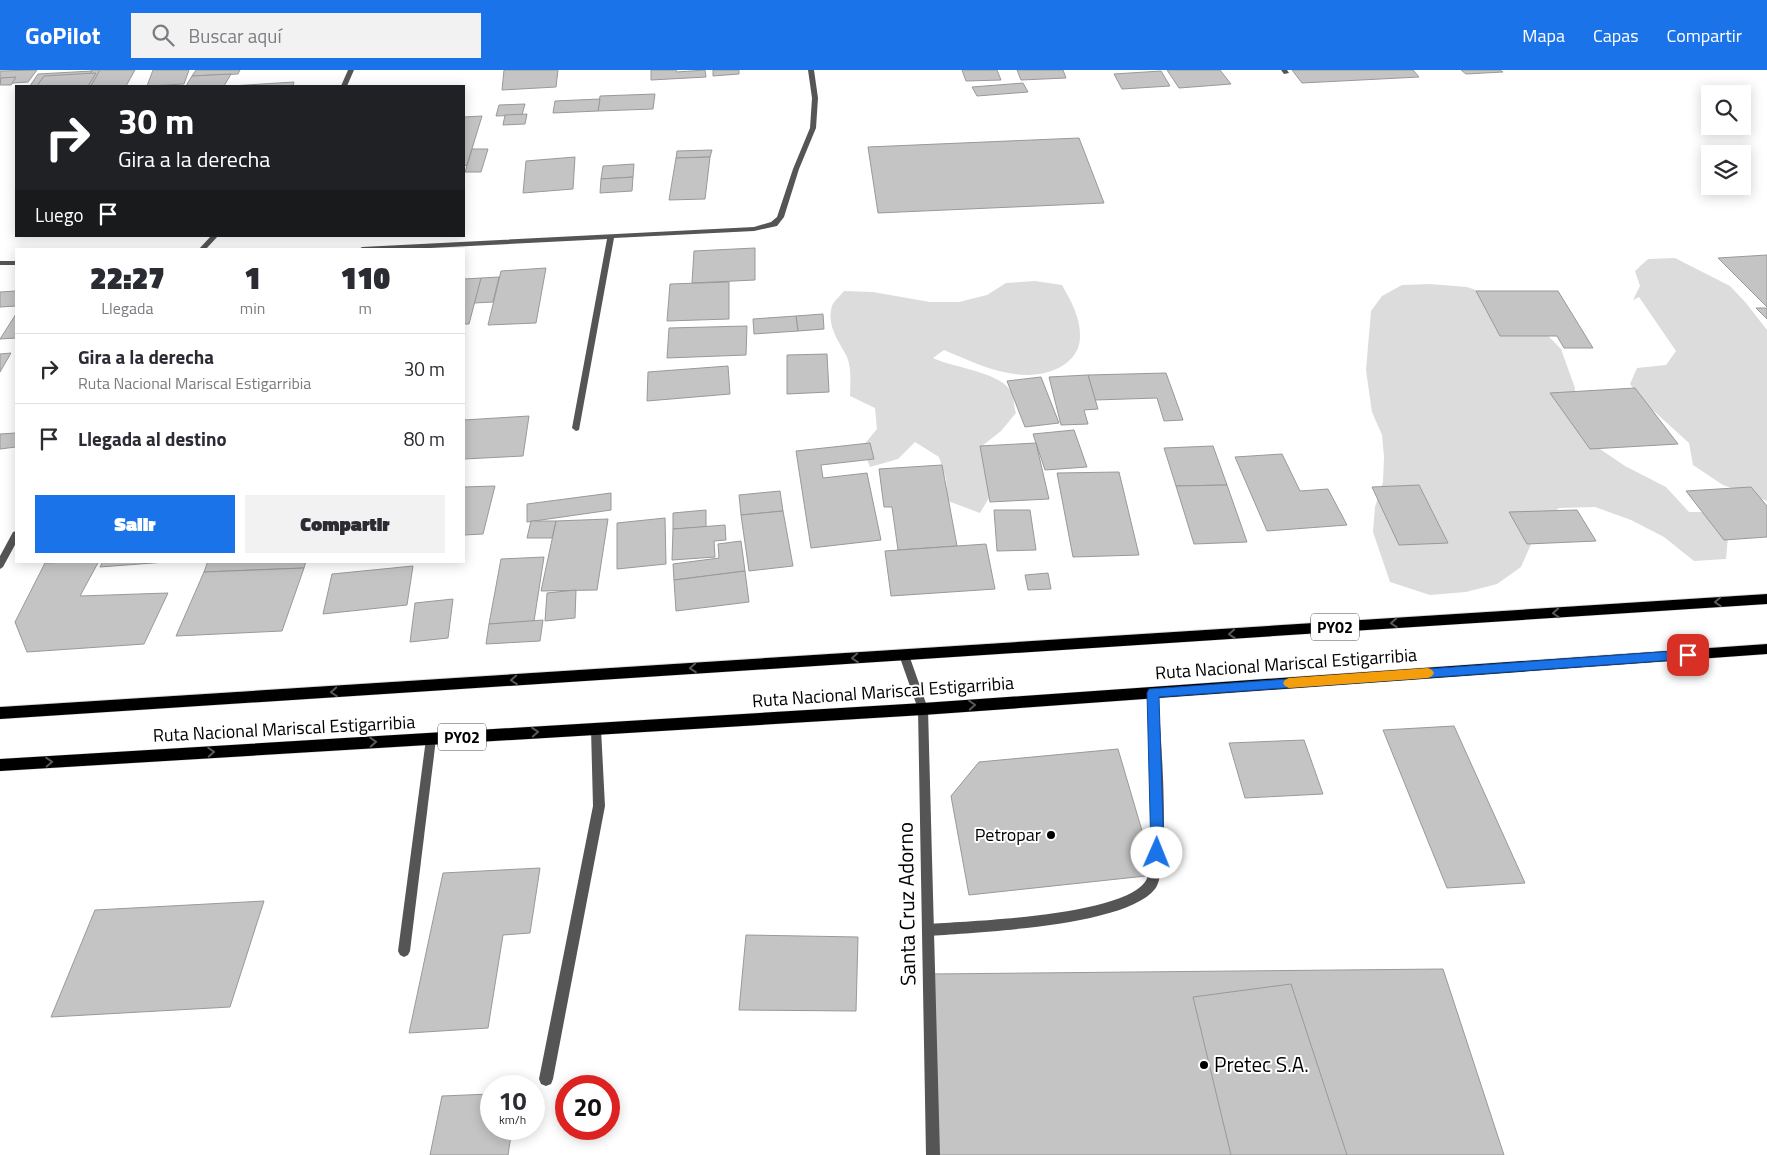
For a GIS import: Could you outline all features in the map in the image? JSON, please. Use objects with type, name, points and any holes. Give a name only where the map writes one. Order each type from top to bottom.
[{"type":"highway","name":"Ruta Nacional Mariscal Estigarribia","points":[[0,713],[1767,599]]},
{"type":"highway","name":"Ruta Nacional Mariscal Estigarribia","points":[[0,764],[923,709],[1767,649]]},
{"type":"street","points":[[344,85],[351,70]]},
{"type":"street","points":[[383,248],[754,230],[774,224],[780,217],[796,169],[813,128],[815,98],[810,70]]},
{"type":"street","points":[[203,248],[213,237]]},
{"type":"street","points":[[576,428],[611,237]]},
{"type":"street","points":[[0,263],[15,263]]},
{"type":"street","points":[[0,565],[15,536]]},
{"type":"street","name":"Santa Cruz Adorno","points":[[904,655],[923,709],[933,1155]]},
{"type":"street","points":[[928,930],[1079,916],[1118,907],[1137,897],[1151,886],[1156,868],[1158,838],[1153,693]]},
{"type":"street","points":[[546,1079],[599,806],[596,728]]},
{"type":"street","points":[[404,951],[411,887],[426,801],[432,739]]},
{"type":"shaded area","points":[[1675,258],[1730,286],[1767,330],[1767,501],[1723,485],[1693,465],[1689,443],[1646,404],[1630,384],[1637,368],[1666,365],[1676,351],[1639,297],[1633,300],[1640,286],[1635,271],[1648,259]]},
{"type":"shaded area","points":[[1035,281],[1062,285],[1077,315],[1080,328],[1079,345],[1076,353],[1063,366],[1046,373],[1028,375],[1006,373],[985,367],[944,350],[933,358],[999,380],[1013,396],[1016,413],[1001,431],[982,446],[993,491],[980,513],[948,501],[946,479],[939,457],[915,442],[898,459],[870,467],[862,447],[877,429],[875,408],[850,396],[849,362],[832,327],[831,313],[834,302],[844,291],[873,292],[930,302],[959,302],[987,295],[1006,283]]},
{"type":"shaded area","points":[[1430,284],[1467,287],[1499,298],[1526,313],[1561,349],[1575,388],[1574,408],[1597,447],[1625,466],[1666,487],[1689,512],[1708,512],[1728,537],[1726,559],[1694,561],[1664,537],[1631,520],[1595,507],[1559,508],[1540,524],[1521,567],[1497,584],[1466,592],[1430,595],[1390,582],[1373,532],[1375,507],[1383,482],[1384,457],[1382,435],[1372,412],[1366,370],[1371,311],[1382,296],[1402,285]]},
{"type":"building","points":[[37,70],[28,82],[0,84],[0,71]]},
{"type":"building","points":[[92,70],[125,70],[117,85],[83,85]]},
{"type":"building","points":[[100,70],[135,70],[127,85],[92,85]]},
{"type":"building","points":[[153,70],[189,70],[184,84],[147,85]]},
{"type":"building","points":[[196,70],[240,70],[238,74],[192,76]]},
{"type":"building","points":[[504,70],[558,70],[556,87],[502,90]]},
{"type":"building","points":[[651,70],[676,70],[677,72],[705,70],[706,77],[651,80]]},
{"type":"building","points":[[713,70],[739,70],[739,74],[713,76]]},
{"type":"building","points":[[962,70],[997,70],[1001,80],[966,81]]},
{"type":"building","points":[[1017,70],[1063,70],[1066,78],[1021,80]]},
{"type":"building","points":[[1167,70],[1220,70],[1231,84],[1179,88]]},
{"type":"building","points":[[1292,70],[1413,70],[1419,77],[1302,83]]},
{"type":"building","points":[[1461,70],[1500,70],[1503,72],[1466,74]]},
{"type":"building","points":[[92,71],[83,85],[31,85],[38,74]]},
{"type":"building","points":[[1161,71],[1170,86],[1122,89],[1114,74]]},
{"type":"building","points":[[96,73],[89,85],[38,85],[44,76]]},
{"type":"building","points":[[231,74],[225,85],[187,85],[192,76]]},
{"type":"building","points":[[16,77],[11,85],[0,85],[1,78]]},
{"type":"building","points":[[294,82],[293,85],[247,85]]},
{"type":"building","points":[[1023,83],[1028,92],[977,96],[972,87]]},
{"type":"building","points":[[655,94],[653,109],[598,111],[600,96]]},
{"type":"building","points":[[600,99],[598,111],[553,113],[555,101]]},
{"type":"building","points":[[525,104],[522,115],[496,116],[499,105]]},
{"type":"building","points":[[527,114],[525,124],[503,125],[505,115]]},
{"type":"building","points":[[482,116],[467,165],[465,166],[465,117]]},
{"type":"building","points":[[1079,138],[1104,203],[878,213],[868,147]]},
{"type":"building","points":[[472,149],[488,149],[481,172],[465,172]]},
{"type":"building","points":[[712,150],[710,157],[676,158],[677,151]]},
{"type":"building","points":[[575,157],[573,189],[523,193],[526,161]]},
{"type":"building","points":[[710,157],[705,199],[669,200],[676,158]]},
{"type":"building","points":[[634,164],[633,177],[601,179],[603,166]]},
{"type":"building","points":[[633,177],[632,191],[600,193],[601,179]]},
{"type":"building","points":[[755,248],[755,280],[692,283],[694,251]]},
{"type":"building","points":[[1767,255],[1767,307],[1718,258]]},
{"type":"building","points":[[546,268],[536,323],[488,325],[501,271]]},
{"type":"building","points":[[499,277],[493,302],[474,303],[481,278]]},
{"type":"building","points":[[481,278],[469,324],[465,324],[465,279]]},
{"type":"building","points":[[729,282],[729,319],[667,321],[670,284]]},
{"type":"building","points":[[15,291],[15,306],[0,307],[0,292]]},
{"type":"building","points":[[1476,291],[1558,291],[1593,348],[1564,348],[1557,336],[1500,336]]},
{"type":"building","points":[[1756,308],[1767,308],[1767,319]]},
{"type":"building","points":[[823,314],[824,329],[798,331],[796,316]]},
{"type":"building","points":[[15,316],[15,338],[0,339]]},
{"type":"building","points":[[796,316],[798,331],[754,334],[753,319]]},
{"type":"building","points":[[747,326],[746,355],[667,358],[669,328]]},
{"type":"building","points":[[11,353],[0,372],[0,354]]},
{"type":"building","points":[[827,354],[829,392],[787,394],[787,355]]},
{"type":"building","points":[[728,366],[730,394],[647,401],[648,372]]},
{"type":"building","points":[[1166,373],[1183,420],[1164,421],[1157,398],[1095,400],[1088,375]]},
{"type":"building","points":[[1088,375],[1098,409],[1084,410],[1088,424],[1061,425],[1049,377]]},
{"type":"building","points":[[1041,377],[1059,423],[1025,427],[1007,381]]},
{"type":"building","points":[[1635,388],[1678,444],[1590,449],[1550,393]]},
{"type":"building","points":[[529,416],[523,456],[465,459],[465,420]]},
{"type":"building","points":[[1074,430],[1087,467],[1045,470],[1033,434]]},
{"type":"building","points":[[15,433],[15,447],[0,449],[0,434]]},
{"type":"building","points":[[870,443],[874,459],[821,465],[823,478],[867,473],[881,540],[811,548],[796,451]]},
{"type":"building","points":[[1036,443],[1049,499],[990,502],[980,446]]},
{"type":"building","points":[[1213,446],[1227,485],[1176,486],[1164,448]]},
{"type":"building","points":[[1282,454],[1300,491],[1328,489],[1347,525],[1267,531],[1235,457]]},
{"type":"building","points":[[942,465],[957,546],[898,550],[892,507],[884,507],[879,469]]},
{"type":"building","points":[[1119,472],[1139,555],[1073,557],[1057,473]]},
{"type":"building","points":[[1227,485],[1247,542],[1194,544],[1176,486]]},
{"type":"building","points":[[1419,485],[1448,543],[1399,545],[1372,487]]},
{"type":"building","points":[[495,486],[483,534],[465,535],[465,487]]},
{"type":"building","points":[[1751,487],[1767,506],[1767,537],[1724,540],[1686,491]]},
{"type":"building","points":[[780,491],[783,511],[741,515],[739,495]]},
{"type":"building","points":[[611,493],[611,510],[527,522],[527,504]]},
{"type":"building","points":[[706,510],[706,527],[673,529],[673,513]]},
{"type":"building","points":[[994,510],[1030,510],[1036,550],[997,551]]},
{"type":"building","points":[[1577,510],[1596,541],[1527,544],[1509,512]]},
{"type":"building","points":[[783,511],[793,566],[749,571],[741,515]]},
{"type":"building","points":[[665,518],[666,564],[617,569],[617,523]]},
{"type":"building","points":[[608,519],[597,590],[541,591],[556,521]]},
{"type":"building","points":[[531,521],[556,521],[552,538],[527,538]]},
{"type":"building","points":[[725,525],[726,540],[714,541],[715,557],[672,560],[673,529]]},
{"type":"building","points":[[741,541],[745,571],[674,580],[673,564],[719,558],[718,544]]},
{"type":"building","points":[[986,544],[995,589],[891,596],[885,551]]},
{"type":"building","points":[[544,557],[534,621],[489,624],[501,559]]},
{"type":"building","points":[[45,563],[98,563],[80,596],[168,593],[144,644],[27,652],[15,622]]},
{"type":"building","points":[[102,563],[153,563],[100,567]]},
{"type":"building","points":[[207,563],[305,563],[304,568],[204,572]]},
{"type":"building","points":[[413,566],[407,605],[323,614],[332,574]]},
{"type":"building","points":[[304,568],[282,631],[176,636],[204,572]]},
{"type":"building","points":[[745,571],[749,602],[676,611],[674,580]]},
{"type":"building","points":[[1048,573],[1051,589],[1028,590],[1025,575]]},
{"type":"building","points":[[576,590],[575,618],[545,621],[547,593]]},
{"type":"building","points":[[453,599],[448,638],[410,642],[415,603]]},
{"type":"building","points":[[543,620],[540,641],[486,644],[489,624]]},
{"type":"building","points":[[1454,726],[1525,883],[1447,888],[1383,730]]},
{"type":"building","points":[[1304,740],[1323,794],[1245,798],[1229,743]]},
{"type":"building","name":"Petropar","points":[[1118,749],[1155,875],[969,895],[951,796],[979,762]]},
{"type":"building","points":[[540,868],[530,933],[503,935],[488,1028],[409,1033],[443,873]]},
{"type":"building","points":[[264,901],[230,1007],[51,1017],[95,910]]},
{"type":"building","points":[[746,935],[858,937],[856,1011],[739,1010]]},
{"type":"building","name":"Pretec S.A.","points":[[1443,969],[1504,1155],[936,1155],[930,974]]},
{"type":"building","points":[[1291,984],[1347,1155],[1231,1155],[1193,997]]},
{"type":"building","points":[[480,1094],[480,1140],[510,1140],[508,1155],[430,1155],[442,1096]]},
{"type":"slow traffic","points":[[1289,683],[1428,673]]},
{"type":"place","name":"Petropar","points":[[1051,835]]},
{"type":"place","name":"Pretec S.A.","points":[[1204,1065]]},
{"type":"route","points":[[1157,853],[1153,693],[1688,655]]}]
